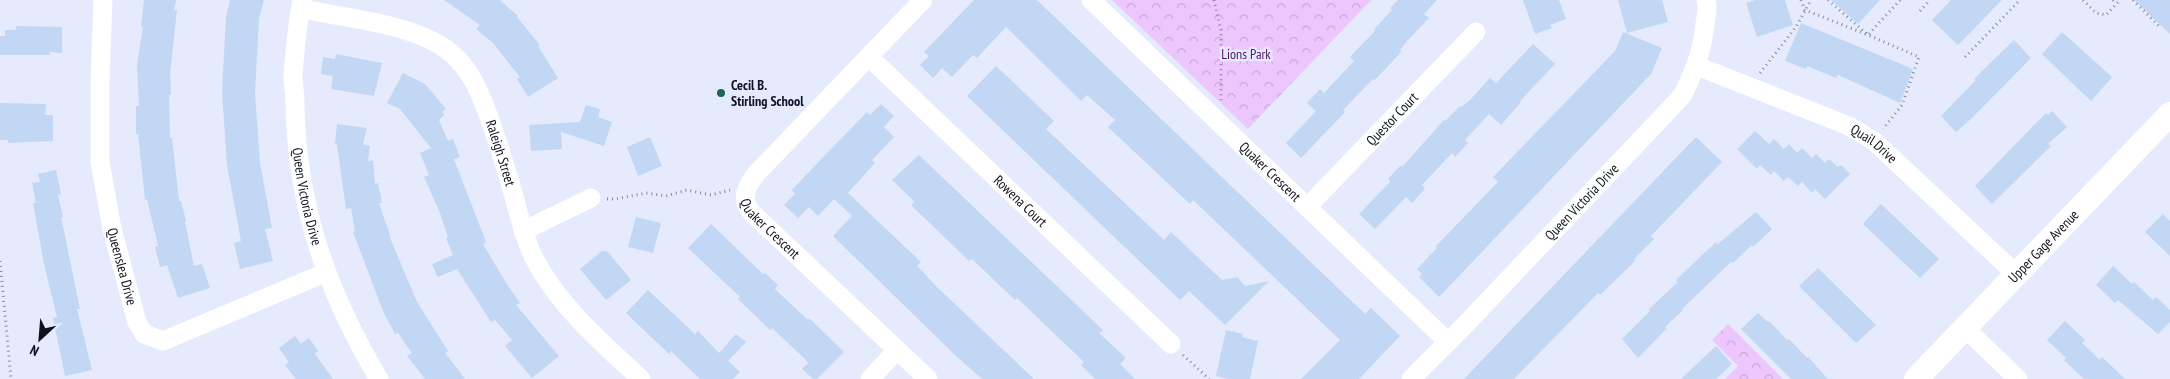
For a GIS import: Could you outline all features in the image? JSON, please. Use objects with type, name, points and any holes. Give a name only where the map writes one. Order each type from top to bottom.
[{"type":"main road","name":"Upper Gage Avenue","points":[[1916,379],[2170,114]]},
{"type":"street","name":"Queenslea Drive","points":[[103,0],[100,79],[100,162],[112,229],[137,322],[144,334],[163,341],[326,273]]},
{"type":"street","name":"Quaker Crescent","points":[[923,0],[756,174],[745,191],[747,207],[928,379]]},
{"type":"street","name":"Quaker Crescent","points":[[1090,0],[1308,206],[1448,342]]},
{"type":"street","name":"Queen Victoria Drive","points":[[1411,379],[1682,96],[1697,66],[1705,34],[1706,0]]},
{"type":"street","name":"Queen Victoria Drive","points":[[302,4],[298,20],[293,77],[296,128],[306,210],[326,273],[362,350],[379,379]]},
{"type":"street","name":"Raleigh Street","points":[[302,4],[417,33],[450,52],[466,68],[478,87],[499,146],[533,257],[560,296],[640,379]]},
{"type":"street","name":"Questor Court","points":[[1308,206],[1476,32]]},
{"type":"street","name":"Rowena Court","points":[[869,57],[1171,344]]},
{"type":"street","name":"Quail Drive","points":[[1697,66],[1849,126],[1874,141],[2016,274]]},
{"type":"street","points":[[524,231],[591,198]]},
{"type":"street","points":[[1964,327],[2018,379]]},
{"type":"street","points":[[870,379],[897,350]]},
{"type":"path","points":[[1214,0],[1221,30],[1222,90],[1217,121]]},
{"type":"path","points":[[1802,0],[1805,10]]},
{"type":"path","points":[[1750,86],[1796,27],[1811,0]]},
{"type":"path","points":[[1828,0],[1868,35]]},
{"type":"path","points":[[1868,35],[1900,0]]},
{"type":"path","points":[[1920,11],[1930,0]]},
{"type":"path","points":[[1965,57],[2020,0]]},
{"type":"path","points":[[2082,0],[2096,13],[2106,15],[2120,0]]},
{"type":"path","points":[[2113,0],[2116,4]]},
{"type":"path","points":[[2133,0],[2160,27]]},
{"type":"path","points":[[1805,10],[1919,57],[1902,105],[1874,141]]},
{"type":"path","points":[[591,198],[616,199],[646,193],[666,196],[687,190],[711,195],[730,190],[745,191]]},
{"type":"path","points":[[0,261],[11,379]]},
{"type":"path","points":[[1171,344],[1209,379]]},
{"type":"green space","name":"Lions Park","points":[[1112,0],[1371,0],[1248,129]]},
{"type":"green space","points":[[1728,324],[1783,379],[1725,379],[1738,366],[1712,340]]},
{"type":"building","points":[[144,0],[176,0],[174,10],[177,10],[170,74],[171,95],[169,95],[170,138],[172,138],[179,201],[181,201],[186,221],[194,266],[202,264],[210,288],[178,298],[167,265],[160,267],[155,247],[158,246],[147,199],[145,200],[138,134],[136,134],[136,106],[139,106],[137,65],[143,27],[141,27]]},
{"type":"building","points":[[230,0],[264,0],[259,18],[255,93],[260,163],[272,228],[265,229],[273,261],[240,269],[234,243],[241,241],[227,165],[222,92],[226,17]]},
{"type":"building","points":[[444,0],[500,0],[518,16],[540,45],[538,46],[558,78],[528,97],[517,79],[520,77],[493,43],[476,29],[480,25]]},
{"type":"building","points":[[974,0],[1037,0],[1365,314],[1371,308],[1400,336],[1359,379],[1301,379],[1340,340],[1193,200],[1190,204],[1108,127],[1115,120],[1087,95],[1081,101],[1006,27],[977,58],[973,55],[952,77],[942,68],[933,78],[920,65],[929,56],[924,52]]},
{"type":"building","points":[[1398,0],[1437,0],[1424,14],[1429,18],[1407,41],[1400,50],[1402,51],[1343,110],[1345,112],[1301,158],[1286,143],[1316,111],[1307,103],[1320,89],[1324,93],[1354,61],[1350,57],[1375,31],[1374,29],[1392,10],[1390,8]]},
{"type":"building","points":[[1523,0],[1559,0],[1566,19],[1550,25],[1552,28],[1535,34]]},
{"type":"building","points":[[1618,0],[1662,0],[1668,22],[1627,33]]},
{"type":"building","points":[[1755,0],[1785,0],[1793,25],[1757,37],[1746,3]]},
{"type":"building","points":[[1831,0],[1880,0],[1858,24]]},
{"type":"building","points":[[1951,0],[2002,0],[1958,45],[1932,20]]},
{"type":"building","points":[[2134,0],[2170,0],[2170,34]]},
{"type":"building","points":[[1801,23],[1913,69],[1900,103],[1838,75],[1836,78],[1807,66],[1806,69],[1785,61]]},
{"type":"building","points":[[16,26],[62,27],[62,53],[50,52],[50,55],[0,55],[0,36],[5,36],[5,30],[16,30]]},
{"type":"building","points":[[1623,32],[1662,48],[1651,74],[1439,297],[1419,277],[1422,274],[1417,269],[1437,248],[1436,246],[1498,182],[1493,177],[1615,51]]},
{"type":"building","points":[[2062,32],[2112,77],[2091,101],[2042,54]]},
{"type":"building","points":[[2014,40],[2031,58],[1956,132],[1941,116],[1976,80],[1974,79]]},
{"type":"building","points":[[1533,44],[1555,64],[1520,101],[1501,125],[1489,114],[1465,140],[1468,143],[1455,157],[1452,153],[1422,185],[1425,189],[1412,203],[1406,197],[1375,229],[1359,214],[1390,182],[1388,179],[1401,165],[1402,167],[1444,120],[1469,101],[1490,78],[1496,83]]},
{"type":"building","points":[[336,54],[382,63],[374,96],[331,89],[333,76],[321,74],[323,57],[335,59]]},
{"type":"building","points":[[996,66],[1054,121],[1046,129],[1164,240],[1171,232],[1222,280],[1237,277],[1245,286],[1269,281],[1225,325],[1189,291],[1180,300],[967,96]]},
{"type":"building","points":[[403,73],[425,84],[446,109],[442,112],[444,115],[439,120],[448,141],[453,139],[460,157],[454,159],[486,242],[483,244],[520,303],[516,305],[559,356],[532,378],[505,346],[512,340],[495,320],[491,322],[457,269],[437,276],[432,264],[453,255],[446,238],[448,237],[440,213],[424,177],[429,175],[420,153],[431,148],[400,109],[387,103]]},
{"type":"building","points":[[0,103],[46,104],[45,115],[53,115],[53,141],[8,143],[8,140],[0,140]]},
{"type":"building","points":[[881,104],[894,116],[884,127],[894,137],[872,160],[875,163],[848,193],[921,262],[917,266],[938,288],[1034,379],[982,379],[955,355],[833,236],[852,216],[834,199],[818,216],[809,207],[798,218],[784,205],[795,194],[792,190],[828,152],[867,112],[870,115]]},
{"type":"building","points":[[586,105],[600,109],[598,117],[612,122],[604,146],[561,132],[562,149],[531,151],[529,125],[580,122]]},
{"type":"building","points":[[2052,111],[2067,127],[2048,144],[2051,146],[1992,204],[1975,186],[2046,113],[2048,115]]},
{"type":"building","points":[[337,124],[367,128],[363,144],[370,146],[368,161],[373,160],[375,184],[378,183],[382,203],[379,203],[390,238],[417,302],[448,351],[445,353],[465,379],[425,379],[407,356],[412,353],[398,333],[395,334],[383,311],[353,232],[355,231],[351,208],[346,209],[337,145],[335,144]]},
{"type":"building","points":[[1755,131],[1769,144],[1774,139],[1784,149],[1789,144],[1797,153],[1802,148],[1812,158],[1816,154],[1825,163],[1829,159],[1838,167],[1841,165],[1850,174],[1825,199],[1815,189],[1812,193],[1802,182],[1798,186],[1788,177],[1784,181],[1774,171],[1771,175],[1760,165],[1757,169],[1737,149]]},
{"type":"building","points":[[650,137],[662,166],[638,176],[627,147]]},
{"type":"building","points":[[1696,137],[1722,162],[1651,236],[1654,239],[1634,259],[1635,261],[1600,295],[1598,293],[1514,379],[1464,379]]},
{"type":"building","points":[[919,155],[1103,330],[1099,333],[1126,358],[1120,364],[1135,379],[1095,379],[1081,365],[1084,362],[1017,298],[1015,300],[972,259],[969,261],[911,205],[915,202],[892,180]]},
{"type":"building","points":[[56,170],[61,194],[58,195],[63,217],[61,217],[80,309],[77,309],[92,370],[65,376],[53,318],[57,317],[44,264],[33,203],[36,203],[32,183],[40,182],[38,174]]},
{"type":"building","points":[[1881,204],[1939,259],[1920,278],[1863,224]]},
{"type":"building","points":[[1756,212],[1772,229],[1753,247],[1752,245],[1733,263],[1731,262],[1682,309],[1665,327],[1667,328],[1638,358],[1622,339],[1650,311],[1649,309],[1678,282],[1676,280],[1716,242],[1718,244]]},
{"type":"building","points":[[2163,214],[2170,221],[2170,256],[2145,232]]},
{"type":"building","points":[[636,217],[661,223],[653,253],[628,247]]},
{"type":"building","points":[[711,224],[763,274],[765,273],[778,285],[775,289],[808,320],[809,318],[844,352],[817,379],[813,379],[802,369],[808,363],[804,358],[772,328],[770,330],[738,299],[740,297],[688,248]]},
{"type":"building","points":[[602,251],[607,251],[631,280],[606,300],[580,269]]},
{"type":"building","points":[[2113,266],[2132,284],[2134,282],[2153,300],[2156,297],[2170,310],[2170,322],[2158,334],[2118,300],[2115,303],[2096,285]]},
{"type":"building","points":[[1818,268],[1876,325],[1856,343],[1799,286]]},
{"type":"building","points":[[648,290],[695,334],[698,331],[719,353],[736,334],[746,342],[728,361],[740,372],[733,379],[700,379],[671,351],[669,354],[626,313]]},
{"type":"building","points":[[1758,313],[1769,321],[1787,340],[1789,339],[1828,379],[1791,379],[1741,329]]},
{"type":"building","points":[[2065,321],[2085,340],[2082,343],[2100,360],[2102,357],[2125,379],[2084,379],[2064,360],[2066,358],[2047,340]]},
{"type":"building","points":[[1226,330],[1243,334],[1242,337],[1258,341],[1250,379],[1228,379],[1216,376]]},
{"type":"building","points":[[295,336],[301,344],[309,338],[318,351],[315,354],[333,379],[296,379],[285,365],[289,362],[279,348]]},
{"type":"building","points":[[1716,346],[1732,364],[1716,379],[1681,379]]},
{"type":"place","name":"Cecil B. Stirling School","points":[[721,93]]}]
